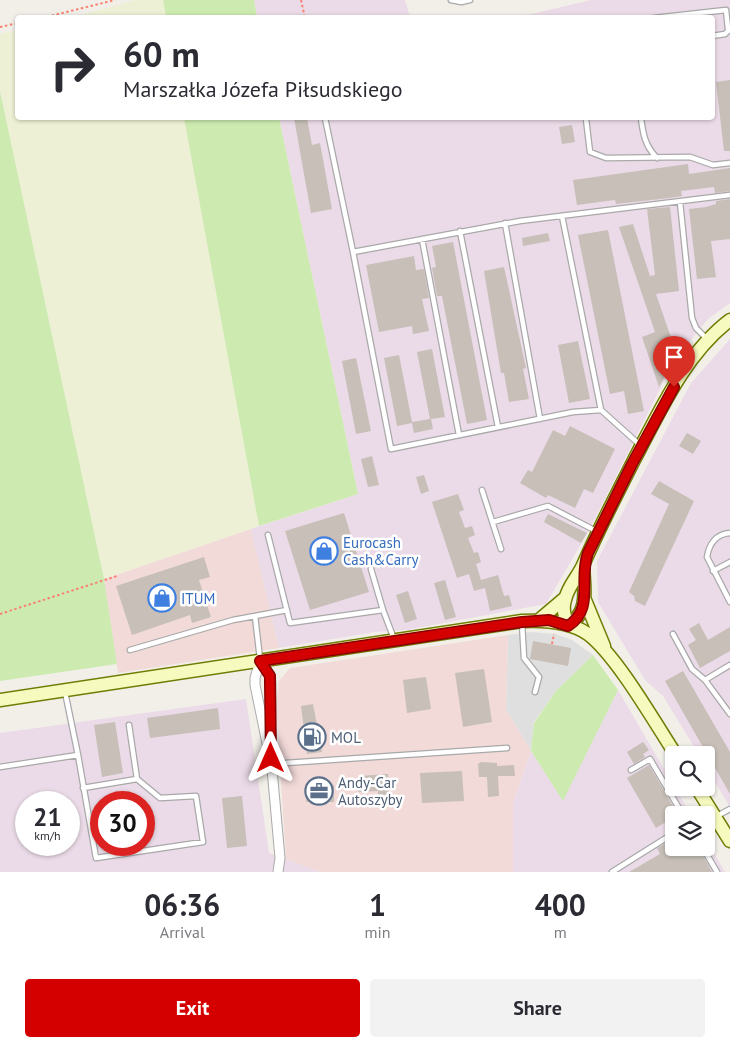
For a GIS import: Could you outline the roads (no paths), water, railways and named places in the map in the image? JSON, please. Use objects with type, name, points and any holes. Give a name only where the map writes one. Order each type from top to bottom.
[{"type":"main road","points":[[568,626],[564,616],[565,598],[573,580],[583,566],[641,447],[681,375],[708,340],[730,320]]},
{"type":"main road","points":[[568,626],[577,620],[585,599],[583,566]]},
{"type":"main road","points":[[540,620],[565,598]]},
{"type":"main road","points":[[585,599],[607,653]]},
{"type":"main road","points":[[0,700],[540,620],[568,626],[588,634],[607,653],[670,746]]},
{"type":"main road","points":[[702,796],[730,841]]},
{"type":"street","points":[[265,660],[255,678],[255,685],[271,761]]},
{"type":"street","points":[[265,660],[270,676],[271,761],[280,858],[278,872]]},
{"type":"lane","points":[[451,0],[461,2],[470,0]]},
{"type":"lane","points":[[681,15],[726,10],[729,29],[725,34],[715,36]]},
{"type":"lane","points":[[325,120],[391,449],[573,412],[601,410]]},
{"type":"lane","points":[[586,120],[590,152],[606,158],[690,157],[713,165],[730,163]]},
{"type":"lane","points":[[641,120],[644,138],[649,150],[657,158]]},
{"type":"lane","points":[[353,252],[505,223],[730,195]]},
{"type":"lane","points":[[680,202],[692,318],[696,328],[708,340]]},
{"type":"lane","points":[[562,216],[601,410],[641,447]]},
{"type":"lane","points":[[505,223],[540,419]]},
{"type":"lane","points":[[460,231],[498,428]]},
{"type":"lane","points":[[422,239],[459,435]]},
{"type":"lane","points":[[482,490],[501,549]]},
{"type":"lane","points":[[493,522],[548,506],[598,532]]},
{"type":"lane","points":[[730,532],[722,534],[711,544],[707,557],[730,602]]},
{"type":"lane","points":[[268,536],[290,623],[383,610]]},
{"type":"lane","points":[[713,571],[730,562]]},
{"type":"lane","points":[[371,569],[394,641]]},
{"type":"lane","points":[[130,650],[233,620],[287,610]]},
{"type":"lane","points":[[255,616],[265,660]]},
{"type":"lane","points":[[522,622],[524,658],[539,677],[535,692]]},
{"type":"lane","points":[[673,634],[692,668],[705,680],[730,714]]},
{"type":"lane","points":[[705,680],[730,665]]},
{"type":"lane","points":[[65,690],[96,858],[203,842],[196,796],[160,798],[137,779],[129,725]]},
{"type":"lane","points":[[271,761],[506,748]]},
{"type":"lane","points":[[0,767],[78,755]]},
{"type":"lane","points":[[631,770],[650,759],[678,806]]},
{"type":"lane","points":[[83,788],[137,779]]},
{"type":"lane","points":[[716,817],[730,809]]},
{"type":"lane","points":[[612,872],[665,839]]},
{"type":"lane","points":[[707,856],[717,872]]},
{"type":"place","name":"Eurocash Cash&Carry","points":[[324,551]]},
{"type":"place","name":"ITUM","points":[[162,598]]},
{"type":"place","name":"MOL","points":[[312,737]]},
{"type":"place","name":"Andy-Car Autoszyby","points":[[319,791]]}]
